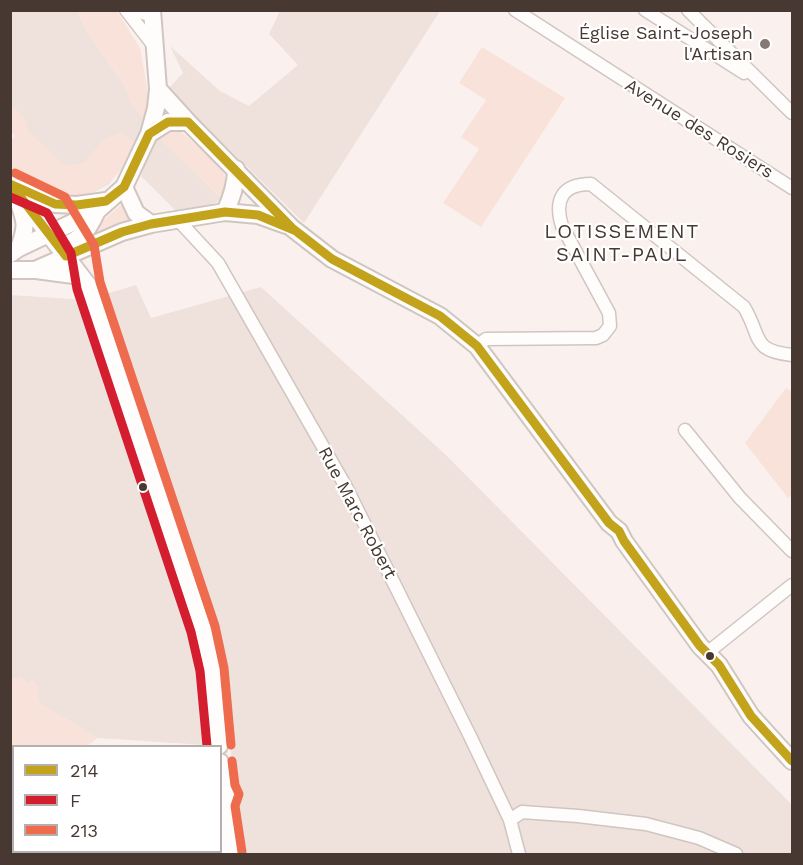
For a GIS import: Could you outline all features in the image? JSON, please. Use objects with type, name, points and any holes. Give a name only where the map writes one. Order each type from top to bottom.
[{"type":"main road","points":[[15,251],[101,206],[124,187],[149,134],[155,112],[158,89],[152,13]]},
{"type":"main road","points":[[158,89],[183,121],[236,176],[292,228],[332,259],[440,316],[477,346],[609,523],[619,531],[624,541],[710,657],[713,672],[737,703],[747,709],[792,762]]},
{"type":"main road","points":[[149,134],[168,122],[183,121]]},
{"type":"main road","points":[[225,212],[232,198],[236,176]]},
{"type":"main road","points":[[11,185],[55,204],[101,206]]},
{"type":"main road","points":[[11,185],[85,280]]},
{"type":"main road","points":[[11,185],[26,221],[25,231],[15,251]]},
{"type":"main road","points":[[124,187],[132,207],[151,224]]},
{"type":"main road","points":[[55,204],[80,245],[85,280],[203,629],[212,669],[219,745]]},
{"type":"main road","points":[[80,245],[101,206]]},
{"type":"main road","points":[[10,269],[151,224],[225,212],[258,214],[292,228]]},
{"type":"main road","points":[[35,270],[63,252]]},
{"type":"main road","points":[[10,269],[35,270],[85,280]]},
{"type":"main road","points":[[222,796],[230,855]]},
{"type":"street","points":[[126,10],[154,46]]},
{"type":"street","points":[[134,10],[152,13]]},
{"type":"street","name":"Avenue des Rosiers","points":[[515,10],[792,188]]},
{"type":"street","points":[[645,10],[763,84]]},
{"type":"street","points":[[688,10],[792,113]]},
{"type":"street","points":[[477,346],[486,339],[589,338],[603,335],[610,326],[611,319],[562,226],[558,214],[559,200],[569,188],[580,184],[591,184],[744,307],[753,321],[760,343],[768,351],[792,355]]},
{"type":"street","name":"Rue Marc Robert","points":[[183,220],[218,263],[346,487],[471,736],[510,820],[519,855]]},
{"type":"street","points":[[685,430],[740,498],[792,551]]},
{"type":"street","points":[[710,657],[792,585]]},
{"type":"street","points":[[510,820],[522,812],[646,824],[699,838],[736,855]]},
{"type":"shaded area","points":[[11,11],[77,11],[86,29],[127,89],[130,102],[145,121],[137,143],[109,184],[94,192],[58,195],[18,176],[11,169],[11,141],[15,136],[11,131]]},
{"type":"shaded area","points":[[77,11],[117,11],[140,48],[150,106],[145,121],[130,102],[127,89],[86,29]]},
{"type":"shaded area","points":[[280,11],[440,11],[304,223],[168,89],[183,73],[170,46],[220,91],[249,106],[298,65],[269,34]]},
{"type":"shaded area","points":[[482,47],[565,98],[481,227],[443,203],[479,149],[461,137],[486,100],[459,83]]},
{"type":"shaded area","points":[[10,103],[26,120],[27,130],[64,165],[84,163],[101,142],[119,132],[137,143],[126,163],[113,178],[98,189],[82,195],[47,192],[29,183],[11,169],[11,141],[15,136],[11,131]]},
{"type":"shaded area","points":[[177,129],[222,171],[226,185],[221,198],[158,136],[165,131]]},
{"type":"shaded area","points":[[158,136],[221,198],[217,202],[175,210],[141,176],[152,144]]},
{"type":"shaded area","points":[[123,203],[135,220],[92,237],[90,234],[92,230]]},
{"type":"shaded area","points":[[136,285],[151,318],[261,287],[447,456],[792,805],[792,854],[237,854],[231,749],[222,748],[222,745],[98,738],[40,704],[36,692],[39,688],[32,680],[28,684],[21,678],[11,680],[10,295],[86,300]]},
{"type":"shaded area","points":[[786,388],[792,391],[792,495],[788,498],[745,443]]},
{"type":"shaded area","points":[[21,678],[28,684],[32,680],[39,688],[36,692],[40,704],[98,738],[88,745],[12,745],[11,807],[11,680]]},
{"type":"shaded area","points":[[11,813],[12,853],[132,854],[11,854]]},
{"type":"transit line","name":"214","points":[[10,184],[55,204],[77,205],[106,201],[124,187],[149,134],[168,122],[188,122],[292,228],[332,259],[440,316],[477,346],[609,523],[619,531],[700,646],[719,665],[751,716],[792,761]]},
{"type":"transit line","name":"213","points":[[15,173],[65,197],[94,245],[100,282],[215,626],[224,668],[231,745]]},
{"type":"transit line","name":"214","points":[[12,186],[66,256],[122,232],[151,224],[225,212],[258,215],[294,230]]},
{"type":"transit line","name":"F","points":[[10,197],[47,213],[71,253],[77,289],[191,632],[200,671],[207,745]]},
{"type":"transit line","name":"213","points":[[232,761],[235,785],[239,794],[235,806],[242,852]]},
{"type":"place","name":"Église Saint-Joseph l'Artisan","points":[[765,44]]},
{"type":"district","name":"LOTISSEMENT SAINT-PAUL","points":[[622,244]]}]
